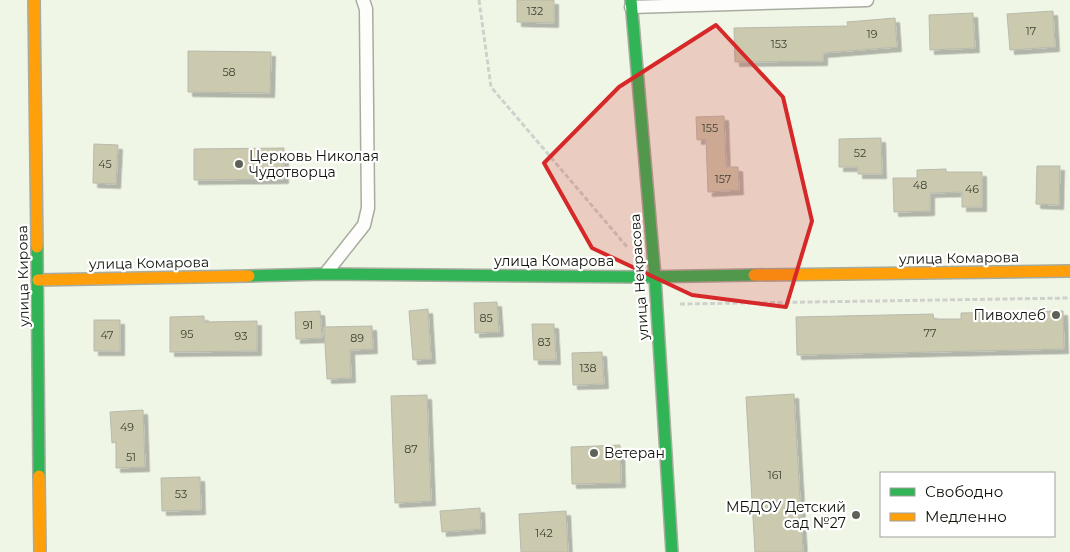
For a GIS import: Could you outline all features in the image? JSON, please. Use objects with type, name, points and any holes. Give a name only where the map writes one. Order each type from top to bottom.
[{"type":"main road","name":"улица Некрасова","points":[[631,4],[655,276],[672,552]]},
{"type":"main road","name":"улица Кирова","points":[[34,6],[40,552]]},
{"type":"main road","name":"улица Комарова","points":[[38,280],[325,274],[655,276],[1070,271]]},
{"type":"lane","points":[[325,274],[364,225],[368,208],[366,9],[363,0]]},
{"type":"lane","points":[[631,4],[867,0]]},
{"type":"lane","points":[[21,2],[34,6]]},
{"type":"path","points":[[479,0],[490,87],[631,251]]},
{"type":"path","points":[[657,305],[1070,298]]},
{"type":"highlighted area","points":[[716,25],[783,97],[812,221],[786,307],[692,295],[592,248],[544,163],[619,87]]},
{"type":"building","points":[[517,0],[554,0],[554,23],[517,22]]},
{"type":"building","points":[[1053,11],[1055,47],[1010,50],[1007,14]]},
{"type":"building","points":[[973,13],[975,48],[930,50],[929,15]]},
{"type":"building","points":[[895,18],[897,47],[823,53],[823,61],[735,62],[734,28],[848,26],[847,22]]},
{"type":"building","points":[[188,51],[271,52],[270,93],[188,92]]},
{"type":"building","points":[[724,116],[726,167],[738,167],[739,190],[708,192],[706,139],[697,140],[696,117]]},
{"type":"building","points":[[881,138],[882,174],[858,174],[858,167],[839,167],[839,139]]},
{"type":"building","points":[[94,144],[118,145],[116,184],[93,183]]},
{"type":"building","name":"Церковь Николая Чудотворца","points":[[284,148],[284,179],[194,180],[194,149]]},
{"type":"building","points":[[1037,166],[1060,166],[1059,205],[1036,204]]},
{"type":"building","points":[[946,169],[946,172],[982,172],[982,207],[962,207],[962,192],[930,193],[930,211],[894,212],[893,178],[917,178],[917,170]]},
{"type":"building","points":[[497,302],[499,332],[475,333],[474,303]]},
{"type":"building","points":[[428,309],[431,359],[413,360],[409,311]]},
{"type":"building","points":[[320,311],[322,338],[296,339],[295,312]]},
{"type":"building","points":[[1063,311],[1064,349],[797,355],[796,317],[933,314],[934,319],[961,319],[961,313]]},
{"type":"building","points":[[204,316],[204,322],[257,321],[257,351],[170,352],[170,317]]},
{"type":"building","points":[[94,320],[120,320],[120,351],[94,351]]},
{"type":"building","points":[[532,324],[554,324],[556,360],[534,360]]},
{"type":"building","points":[[372,326],[373,349],[350,350],[351,378],[327,379],[324,327]]},
{"type":"building","points":[[602,352],[604,384],[573,385],[572,353]]},
{"type":"building","points":[[794,394],[803,552],[755,552],[746,397]]},
{"type":"building","points":[[427,395],[431,501],[395,503],[391,396]]},
{"type":"building","points":[[143,410],[145,467],[116,468],[116,442],[112,443],[110,412]]},
{"type":"building","points":[[620,445],[621,483],[572,484],[571,447]]},
{"type":"building","points":[[200,477],[201,510],[162,511],[161,478]]},
{"type":"building","points":[[480,508],[481,529],[442,532],[440,511]]},
{"type":"building","points":[[566,511],[568,552],[521,552],[519,514]]},
{"type":"traffic: fast","points":[[631,0],[655,277]]},
{"type":"traffic: fast","points":[[37,247],[39,476]]},
{"type":"traffic: fast","points":[[249,276],[325,274],[639,277],[754,275]]},
{"type":"traffic: fast","points":[[655,277],[672,552]]},
{"type":"traffic: slow","points":[[34,0],[37,247]]},
{"type":"traffic: slow","points":[[754,275],[1070,271]]},
{"type":"traffic: slow","points":[[38,280],[249,276]]},
{"type":"traffic: slow","points":[[39,476],[40,552]]},
{"type":"place","name":"Церковь Николая Чудотворца","points":[[239,164]]},
{"type":"place","name":"Пивохлеб","points":[[1056,315]]},
{"type":"place","name":"Ветеран","points":[[594,453]]},
{"type":"place","name":"МБДОУ Детский сад №27","points":[[856,515]]}]
